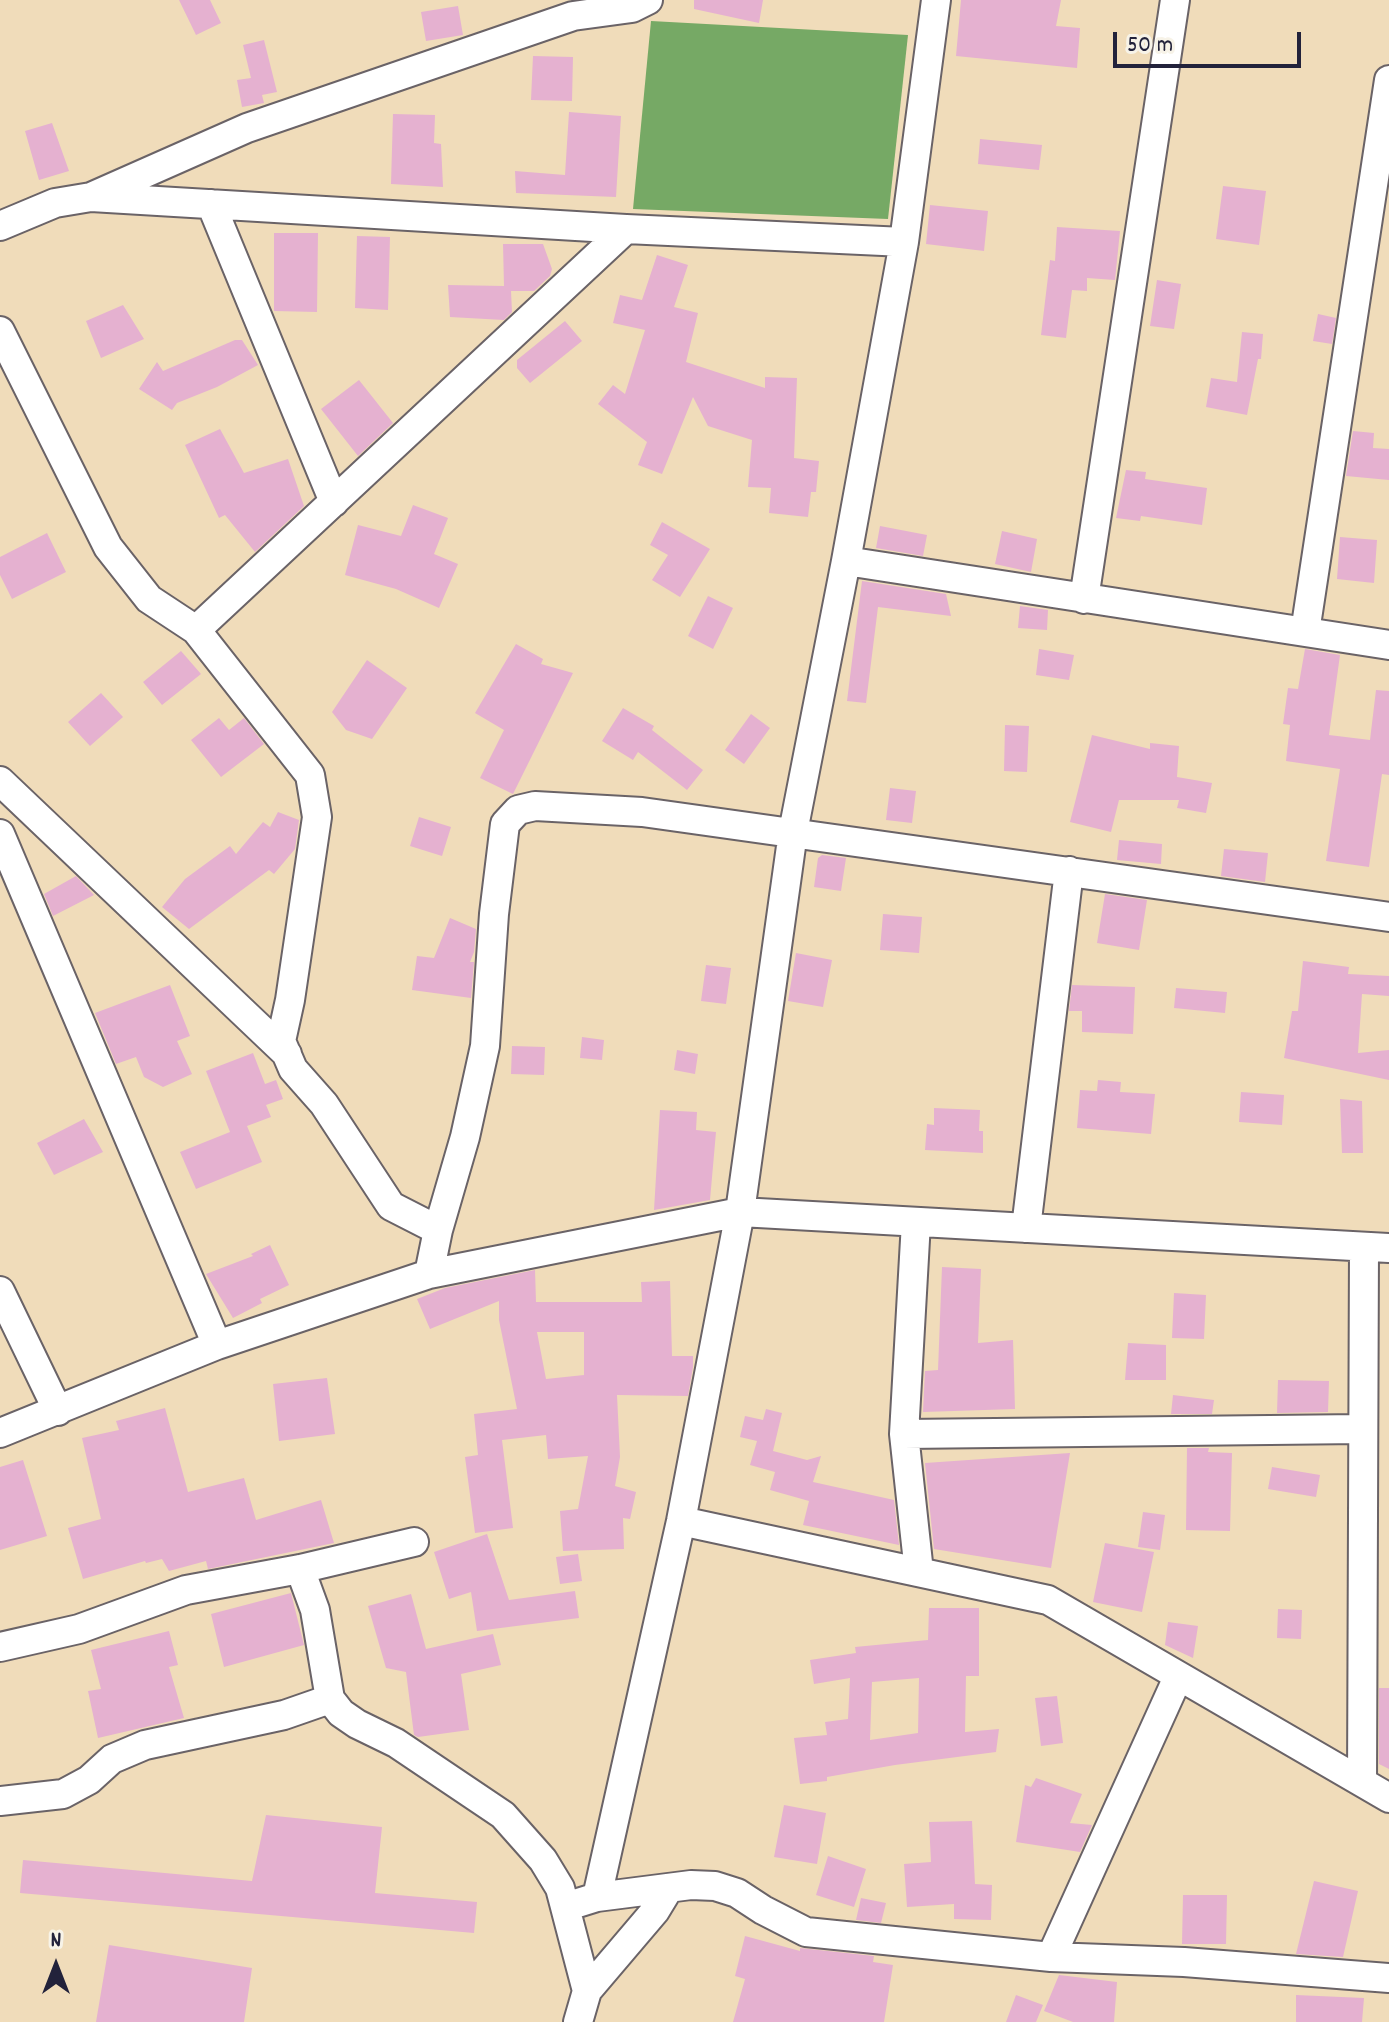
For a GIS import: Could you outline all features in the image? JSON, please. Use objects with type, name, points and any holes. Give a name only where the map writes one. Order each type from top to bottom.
[{"type":"street","points":[[91,197],[247,128],[573,16],[632,8],[648,0]]},
{"type":"street","points":[[597,1897],[681,1521],[740,1212],[793,832],[904,242],[936,0]]},
{"type":"street","points":[[1084,599],[1175,0]]},
{"type":"street","points":[[1305,632],[1389,80]]},
{"type":"street","points":[[3,219],[55,203],[91,197],[904,242]]},
{"type":"street","points":[[211,204],[334,502]]},
{"type":"street","points":[[196,630],[626,229]]},
{"type":"street","points":[[0,331],[108,547],[149,599],[196,630],[310,775],[317,817],[281,1041],[293,1069],[324,1104],[391,1206],[438,1230]]},
{"type":"street","points":[[846,561],[1389,645]]},
{"type":"street","points":[[0,781],[287,1054]]},
{"type":"street","points":[[429,1274],[485,1046],[494,914],[505,824],[518,810],[535,806],[642,812],[1389,917]]},
{"type":"street","points":[[0,834],[217,1345]]},
{"type":"street","points":[[1026,1228],[1069,871]]},
{"type":"street","points":[[0,1433],[217,1345],[429,1274],[740,1212],[1376,1247],[1361,1429],[1362,1782]]},
{"type":"street","points":[[916,1222],[904,1434],[919,1572]]},
{"type":"street","points":[[0,1291],[58,1411]]},
{"type":"street","points":[[904,1434],[1361,1429]]},
{"type":"street","points":[[681,1521],[1048,1600],[1389,1798]]},
{"type":"street","points":[[0,1647],[79,1629],[186,1590],[300,1569],[414,1542]]},
{"type":"street","points":[[300,1569],[315,1610],[330,1699],[341,1713],[357,1724],[396,1743],[503,1815],[543,1860],[560,1888],[587,1991]]},
{"type":"street","points":[[1051,1957],[1178,1677]]},
{"type":"street","points":[[0,1801],[63,1794],[89,1780],[112,1759],[145,1745],[284,1715],[330,1699]]},
{"type":"street","points":[[565,1907],[597,1897],[691,1885],[715,1886],[737,1893],[806,1932],[1051,1957],[1184,1962],[1389,1978]]},
{"type":"street","points":[[578,2022],[587,1991],[655,1911],[669,1888]]},
{"type":"green space","points":[[651,21],[908,35],[888,219],[633,209]]},
{"type":"building","points":[[179,0],[210,0],[221,23],[196,35]]},
{"type":"building","points":[[694,0],[763,0],[759,23],[694,9]]},
{"type":"building","points":[[961,0],[1061,0],[1056,26],[1080,28],[1077,68],[956,56]]},
{"type":"building","points":[[458,6],[463,35],[426,41],[421,12]]},
{"type":"building","points":[[264,40],[277,92],[262,95],[264,103],[242,107],[237,80],[251,78],[243,45]]},
{"type":"building","points":[[533,56],[573,57],[572,101],[531,100]]},
{"type":"building","points":[[569,112],[621,116],[616,197],[516,193],[515,171],[565,175]]},
{"type":"building","points":[[393,114],[435,115],[434,143],[441,144],[443,187],[391,184]]},
{"type":"building","points":[[52,123],[69,171],[39,180],[25,131]]},
{"type":"building","points":[[980,139],[1042,145],[1039,170],[978,164]]},
{"type":"building","points":[[1223,186],[1266,191],[1259,245],[1216,239]]},
{"type":"building","points":[[930,205],[988,211],[984,251],[926,244]]},
{"type":"building","points":[[1057,227],[1120,231],[1115,280],[1087,278],[1087,291],[1072,290],[1066,338],[1041,335],[1050,260],[1055,261]]},
{"type":"building","points":[[274,233],[318,233],[317,312],[274,311]]},
{"type":"building","points":[[357,236],[390,237],[388,310],[355,308]]},
{"type":"building","points":[[503,244],[543,244],[552,269],[550,276],[534,291],[511,291],[512,312],[504,320],[450,317],[448,285],[504,286]]},
{"type":"building","points":[[657,255],[688,265],[674,307],[698,313],[686,362],[765,388],[765,377],[797,378],[794,458],[819,461],[816,492],[811,492],[808,517],[769,513],[771,488],[748,487],[752,440],[708,426],[693,397],[662,474],[638,465],[647,442],[598,404],[613,385],[625,394],[645,330],[613,323],[620,295],[642,300]]},
{"type":"building","points":[[1157,280],[1181,284],[1174,329],[1150,326]]},
{"type":"building","points":[[123,305],[144,339],[101,358],[86,321]]},
{"type":"building","points":[[1318,314],[1336,318],[1332,344],[1313,341]]},
{"type":"building","points":[[565,321],[582,341],[530,383],[517,368],[517,360]]},
{"type":"building","points":[[1242,332],[1263,334],[1261,359],[1258,359],[1247,415],[1206,407],[1211,378],[1237,382]]},
{"type":"building","points":[[235,340],[242,340],[258,365],[217,387],[177,403],[172,410],[139,389],[157,362],[163,371]]},
{"type":"building","points":[[359,380],[393,423],[358,456],[321,409]]},
{"type":"building","points":[[220,429],[244,473],[288,459],[304,506],[255,552],[225,515],[219,518],[185,445]]},
{"type":"building","points":[[1353,431],[1374,433],[1373,448],[1389,449],[1389,480],[1346,476]]},
{"type":"building","points":[[1126,470],[1146,472],[1145,479],[1207,488],[1202,525],[1141,516],[1140,521],[1116,518]]},
{"type":"building","points":[[413,505],[448,518],[434,554],[458,564],[439,608],[396,589],[345,575],[358,525],[401,536]]},
{"type":"building","points":[[662,522],[710,549],[680,597],[652,580],[668,555],[650,545]]},
{"type":"building","points":[[880,526],[927,535],[923,556],[876,548]]},
{"type":"building","points":[[1002,531],[1037,539],[1031,572],[995,564]]},
{"type":"building","points":[[47,533],[66,572],[12,599],[0,575],[0,557]]},
{"type":"building","points":[[1340,537],[1377,540],[1374,583],[1337,579]]},
{"type":"building","points":[[862,581],[946,594],[951,616],[878,607],[866,703],[847,701]]},
{"type":"building","points":[[708,596],[733,608],[713,649],[688,636]]},
{"type":"building","points":[[1020,606],[1048,610],[1047,630],[1018,628]]},
{"type":"building","points":[[516,644],[543,659],[541,664],[573,673],[513,794],[480,778],[504,730],[475,713]]},
{"type":"building","points":[[1039,649],[1074,655],[1069,680],[1036,675]]},
{"type":"building","points":[[1305,649],[1340,655],[1329,735],[1370,740],[1376,690],[1389,691],[1389,775],[1382,774],[1369,867],[1326,861],[1340,769],[1286,761],[1290,725],[1283,724],[1288,688],[1298,689]]},
{"type":"building","points":[[181,651],[201,674],[162,705],[143,682]]},
{"type":"building","points":[[367,660],[407,688],[372,739],[346,730],[332,712]]},
{"type":"building","points":[[101,693],[123,717],[90,746],[68,722]]},
{"type":"building","points":[[623,708],[654,726],[652,730],[703,770],[687,790],[638,752],[633,760],[602,741]]},
{"type":"building","points":[[751,714],[770,728],[744,764],[725,750]]},
{"type":"building","points":[[219,718],[229,730],[244,718],[264,744],[221,777],[191,740]]},
{"type":"building","points":[[1005,725],[1029,726],[1027,772],[1004,771]]},
{"type":"building","points":[[1092,735],[1150,749],[1150,743],[1179,746],[1177,777],[1212,783],[1206,813],[1177,808],[1179,800],[1119,800],[1111,832],[1070,822]]},
{"type":"building","points":[[890,788],[916,791],[912,823],[886,820]]},
{"type":"building","points":[[278,812],[299,820],[295,849],[274,874],[269,870],[189,929],[162,907],[185,879],[230,846],[236,854],[263,822],[270,827]]},
{"type":"building","points":[[419,817],[451,827],[442,856],[410,846]]},
{"type":"building","points":[[1119,840],[1162,844],[1161,864],[1117,860]]},
{"type":"building","points":[[1224,849],[1268,853],[1265,882],[1221,876]]},
{"type":"building","points":[[822,855],[846,858],[841,891],[814,887],[818,858]]},
{"type":"building","points":[[76,876],[94,895],[53,916],[44,894]]},
{"type":"building","points":[[1105,894],[1147,900],[1139,950],[1097,943]]},
{"type":"building","points":[[883,914],[922,917],[919,953],[880,950]]},
{"type":"building","points":[[450,918],[476,929],[470,962],[474,962],[471,998],[412,990],[417,956],[434,958]]},
{"type":"building","points":[[796,953],[832,960],[823,1007],[788,1001]]},
{"type":"building","points":[[1303,961],[1349,967],[1348,974],[1389,976],[1389,996],[1362,994],[1358,1053],[1389,1050],[1389,1080],[1284,1058],[1292,1011],[1298,1011]]},
{"type":"building","points":[[706,965],[731,968],[726,1004],[701,1001]]},
{"type":"building","points":[[170,985],[190,1036],[177,1041],[192,1074],[163,1087],[144,1077],[136,1057],[116,1064],[95,1013]]},
{"type":"building","points":[[1072,985],[1135,987],[1133,1034],[1082,1032],[1082,1011],[1069,1011]]},
{"type":"building","points":[[1176,988],[1227,992],[1225,1013],[1174,1008]]},
{"type":"building","points":[[582,1037],[604,1040],[602,1060],[580,1058]]},
{"type":"building","points":[[512,1046],[545,1047],[544,1075],[511,1074]]},
{"type":"building","points":[[677,1050],[698,1054],[695,1074],[674,1070]]},
{"type":"building","points":[[253,1053],[265,1084],[276,1080],[283,1099],[266,1105],[271,1117],[247,1126],[262,1162],[196,1189],[180,1152],[230,1132],[206,1071]]},
{"type":"building","points":[[1098,1080],[1121,1082],[1120,1092],[1155,1094],[1151,1134],[1077,1128],[1080,1090],[1097,1091]]},
{"type":"building","points":[[1241,1092],[1284,1095],[1282,1125],[1239,1122]]},
{"type":"building","points":[[1340,1099],[1362,1101],[1363,1153],[1342,1153]]},
{"type":"building","points":[[934,1108],[980,1110],[979,1131],[983,1131],[983,1153],[925,1150],[927,1124],[934,1125]]},
{"type":"building","points":[[660,1110],[697,1112],[696,1130],[716,1132],[710,1200],[654,1210]]},
{"type":"building","points":[[84,1119],[103,1152],[54,1175],[37,1143]]},
{"type":"building","points":[[270,1245],[289,1285],[260,1299],[262,1303],[233,1318],[206,1274],[253,1256],[251,1254]]},
{"type":"building","points":[[942,1267],[981,1269],[978,1343],[1013,1340],[1015,1409],[923,1412],[925,1371],[938,1370]]},
{"type":"building","points":[[535,1270],[536,1302],[642,1302],[641,1282],[670,1281],[672,1356],[693,1356],[693,1367],[688,1396],[617,1395],[620,1457],[615,1486],[636,1492],[630,1519],[623,1518],[624,1549],[563,1551],[560,1511],[578,1509],[588,1456],[548,1459],[546,1435],[502,1440],[513,1528],[475,1533],[465,1457],[478,1455],[474,1414],[517,1409],[499,1320],[499,1301],[430,1329],[417,1299],[445,1288]],"holes":[[[537,1332],[584,1332],[584,1375],[546,1379]]]},
{"type":"building","points":[[1174,1293],[1206,1295],[1204,1339],[1172,1338]]},
{"type":"building","points":[[1128,1343],[1166,1345],[1166,1380],[1125,1380]]},
{"type":"building","points":[[327,1378],[335,1434],[279,1441],[273,1384]]},
{"type":"building","points":[[1278,1380],[1329,1381],[1328,1412],[1277,1413]]},
{"type":"building","points":[[1173,1395],[1214,1400],[1212,1414],[1171,1414]]},
{"type":"building","points":[[165,1408],[188,1492],[244,1478],[256,1520],[321,1500],[334,1543],[208,1569],[206,1561],[169,1571],[162,1559],[145,1561],[83,1579],[68,1528],[101,1519],[82,1438],[119,1430],[116,1421]]},
{"type":"building","points":[[766,1409],[782,1413],[773,1451],[807,1460],[821,1456],[813,1482],[894,1500],[899,1545],[803,1525],[809,1501],[770,1490],[775,1472],[750,1465],[757,1441],[740,1437],[745,1416],[763,1420]]},
{"type":"building","points":[[1187,1448],[1209,1448],[1208,1452],[1232,1453],[1230,1531],[1186,1530]]},
{"type":"building","points":[[1070,1453],[1051,1568],[934,1549],[925,1463]]},
{"type":"building","points":[[23,1460],[47,1536],[0,1550],[0,1467]]},
{"type":"building","points":[[1272,1467],[1320,1475],[1316,1497],[1268,1489]]},
{"type":"building","points":[[1143,1512],[1165,1515],[1160,1550],[1138,1547]]},
{"type":"building","points":[[487,1534],[509,1600],[575,1591],[579,1618],[477,1631],[471,1592],[449,1599],[434,1552]]},
{"type":"building","points":[[1105,1543],[1154,1552],[1142,1612],[1093,1602]]},
{"type":"building","points":[[578,1554],[582,1581],[560,1584],[556,1557]]},
{"type":"building","points":[[291,1593],[304,1645],[224,1667],[211,1614]]},
{"type":"building","points":[[411,1594],[426,1649],[493,1634],[501,1665],[461,1674],[469,1730],[414,1735],[406,1672],[386,1668],[368,1606]]},
{"type":"building","points":[[929,1608],[979,1608],[979,1676],[966,1676],[965,1732],[999,1729],[996,1752],[895,1765],[800,1784],[794,1738],[827,1735],[825,1722],[848,1719],[850,1678],[814,1684],[810,1660],[856,1653],[855,1647],[928,1640]],"holes":[[[919,1678],[918,1733],[870,1740],[872,1682]]]},
{"type":"building","points":[[1278,1609],[1302,1610],[1301,1639],[1277,1638]]},
{"type":"building","points":[[1168,1622],[1198,1626],[1193,1658],[1165,1645]]},
{"type":"building","points":[[169,1631],[178,1665],[169,1667],[184,1718],[98,1738],[88,1691],[101,1689],[91,1650]]},
{"type":"building","points":[[1379,1688],[1389,1688],[1389,1769],[1379,1764]]},
{"type":"building","points":[[1057,1696],[1063,1743],[1041,1746],[1035,1698]]},
{"type":"building","points":[[1036,1778],[1082,1794],[1070,1823],[1092,1825],[1080,1852],[1016,1842],[1025,1785],[1031,1787]]},
{"type":"building","points":[[784,1805],[826,1813],[817,1864],[774,1857]]},
{"type":"building","points":[[266,1815],[382,1827],[375,1893],[477,1902],[474,1933],[20,1893],[23,1860],[252,1881]]},
{"type":"building","points":[[972,1821],[975,1884],[992,1885],[991,1920],[954,1919],[954,1904],[907,1907],[904,1864],[931,1862],[929,1822]]},
{"type":"building","points":[[828,1856],[866,1869],[854,1907],[816,1895]]},
{"type":"building","points":[[1314,1881],[1358,1891],[1343,1957],[1296,1954]]},
{"type":"building","points":[[1183,1895],[1227,1895],[1226,1944],[1182,1944]]},
{"type":"building","points":[[861,1898],[886,1903],[881,1923],[856,1920]]},
{"type":"building","points":[[745,1936],[800,1951],[800,1948],[874,1956],[873,1962],[893,1965],[884,2022],[733,2022],[745,1979],[735,1976]]},
{"type":"building","points":[[109,1945],[252,1968],[244,2022],[96,2022]]},
{"type":"building","points":[[1059,1975],[1117,1982],[1114,2022],[1073,2022],[1044,2011]]},
{"type":"building","points":[[1016,1995],[1043,2005],[1036,2022],[1006,2022]]},
{"type":"building","points":[[1296,1995],[1364,1998],[1362,2022],[1296,2022]]}]
